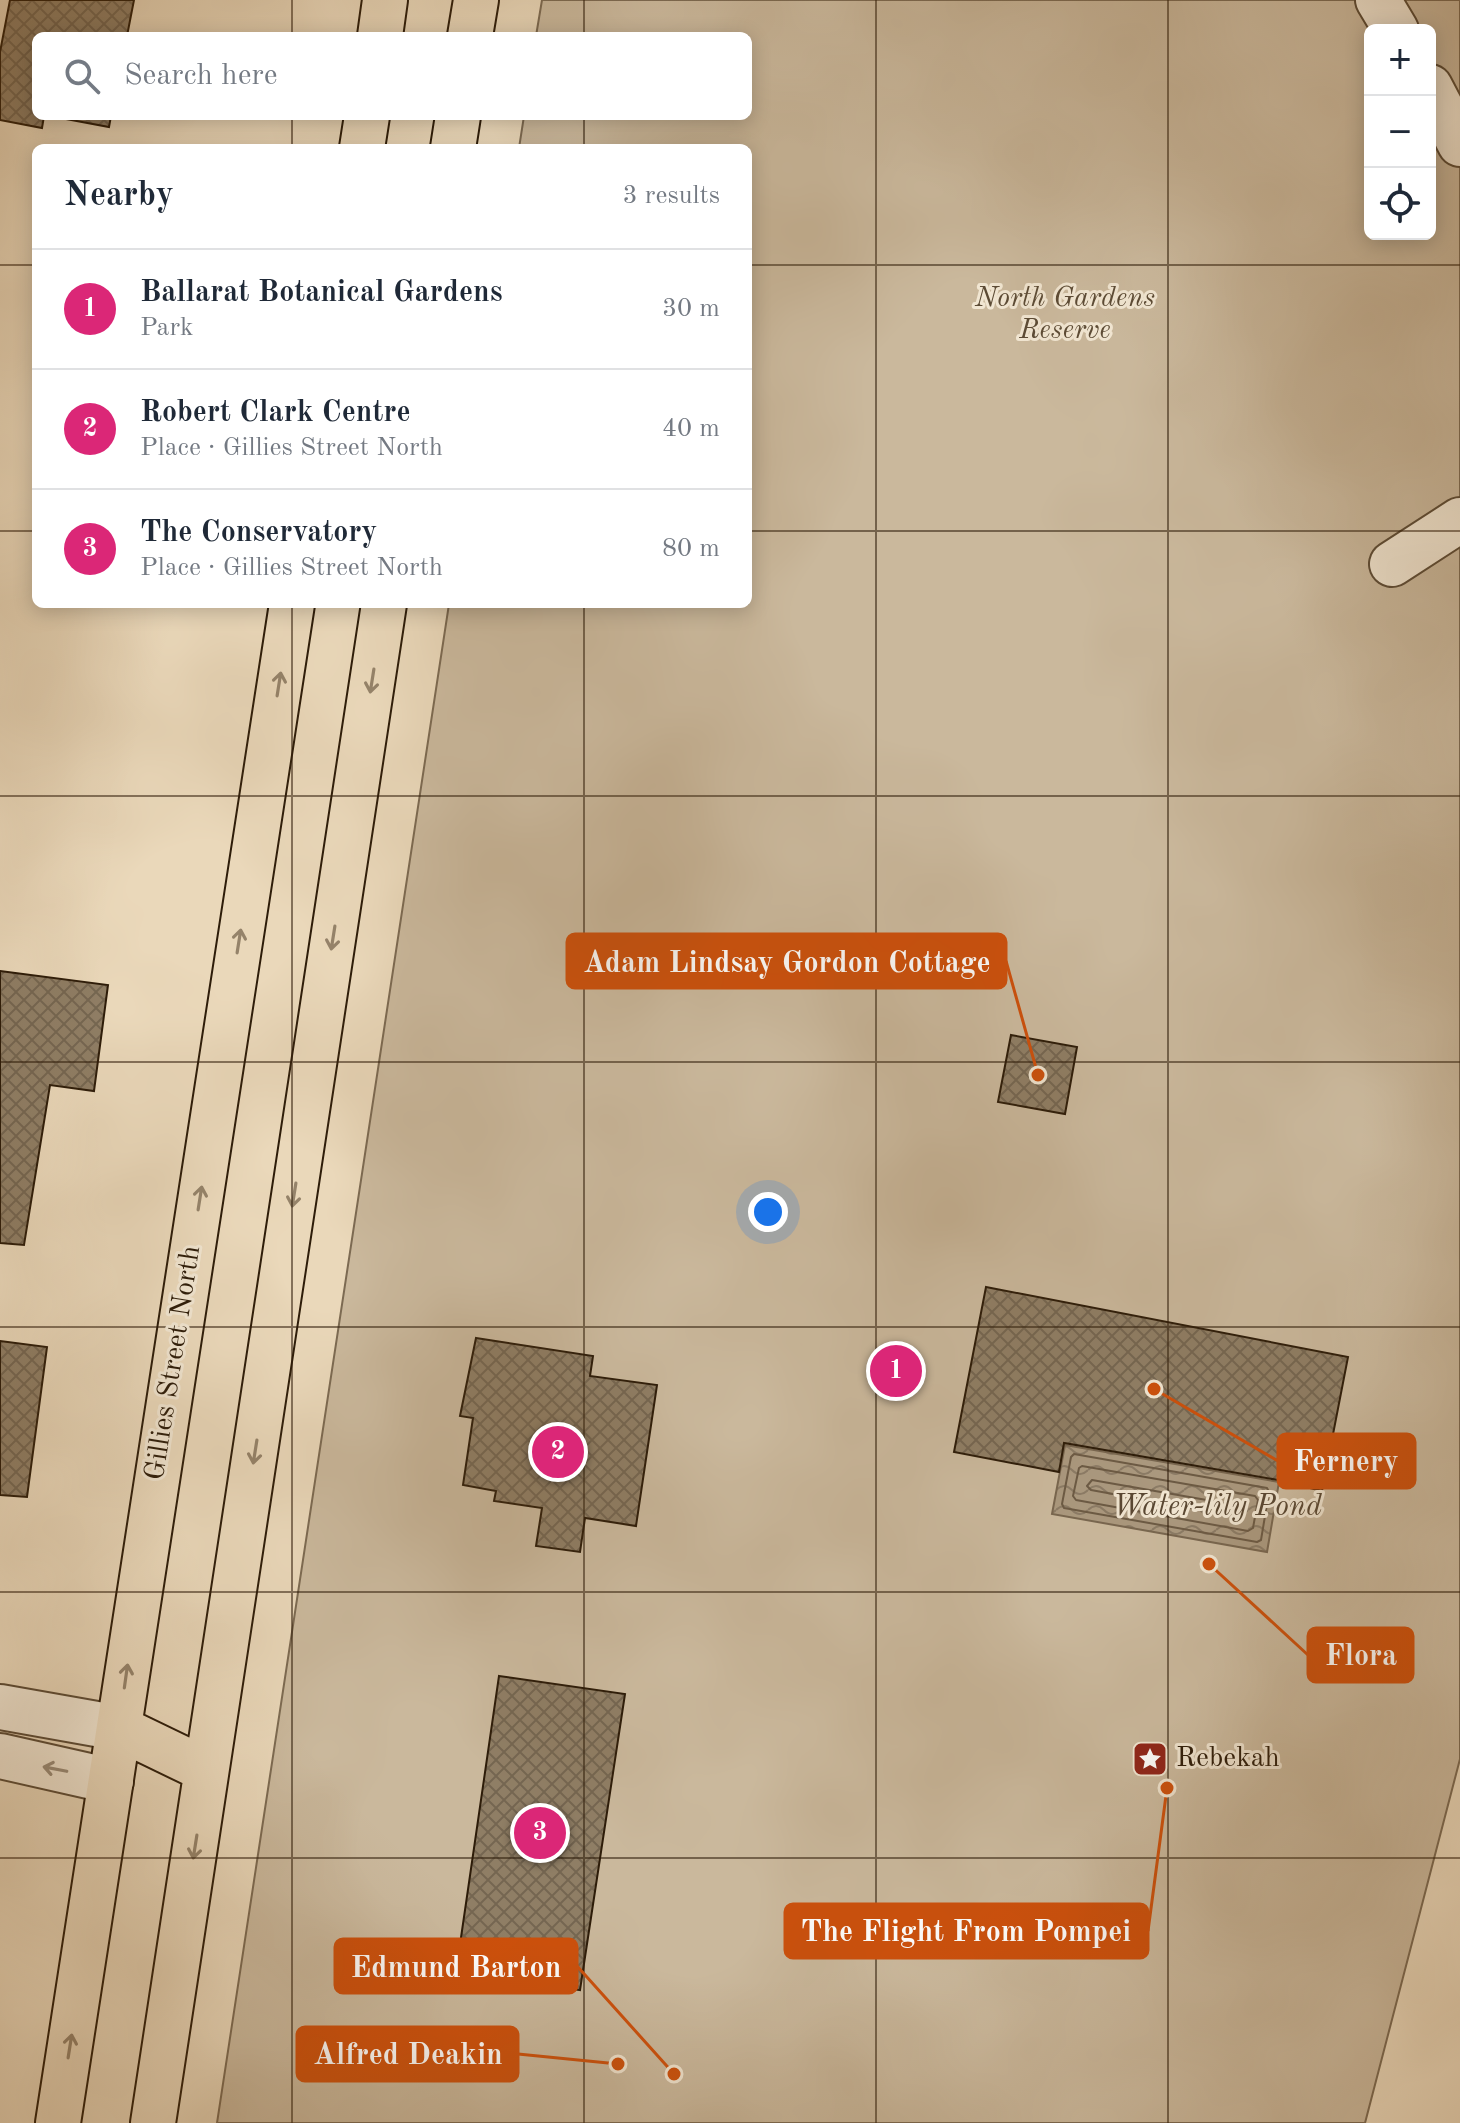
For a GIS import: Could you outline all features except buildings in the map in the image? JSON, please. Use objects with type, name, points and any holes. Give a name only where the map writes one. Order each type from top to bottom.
[{"type":"main road","points":[[381,32],[385,0]]},
{"type":"main road","points":[[471,32],[476,0]]},
{"type":"main road","points":[[363,144],[366,120]]},
{"type":"main road","points":[[454,144],[457,120]]},
{"type":"main road","name":"Gillies Street North","points":[[58,2123],[291,608]]},
{"type":"main road","points":[[153,2123],[383,608]]},
{"type":"main road","points":[[119,1728],[206,1770]]},
{"type":"main road","points":[[111,1781],[206,1770]]},
{"type":"street","points":[[1378,0],[1392,24]]},
{"type":"street","points":[[1435,96],[1460,144]]},
{"type":"street","points":[[1392,564],[1460,520]]},
{"type":"street","points":[[0,1707],[119,1728]]},
{"type":"street","points":[[0,1756],[111,1781]]},
{"type":"green space","name":"North Gardens Reserve","points":[[542,0],[1460,0],[1460,1759],[1365,2123],[217,2123],[448,608],[752,608],[752,144],[520,144],[523,120],[752,120],[752,32],[537,32]]},
{"type":"water","name":"Water-lily Pond","points":[[1065,1445],[1279,1482],[1267,1552],[1052,1514]]},
{"type":"place","name":"Adam Lindsay Gordon Cottage","points":[[1038,1075]]},
{"type":"place","name":"Ballarat Botanical Gardens","points":[[896,1371]]},
{"type":"place","name":"Fernery","points":[[1154,1389]]},
{"type":"place","name":"Robert Clark Centre","points":[[558,1452]]},
{"type":"place","name":"Flora","points":[[1209,1564]]},
{"type":"place","name":"Rebekah","points":[[1150,1759]]},
{"type":"place","name":"The Flight From Pompei","points":[[1167,1788]]},
{"type":"place","name":"The Conservatory","points":[[540,1833]]},
{"type":"place","name":"Alfred Deakin","points":[[618,2064]]},
{"type":"place","name":"Edmund Barton","points":[[674,2074]]}]
